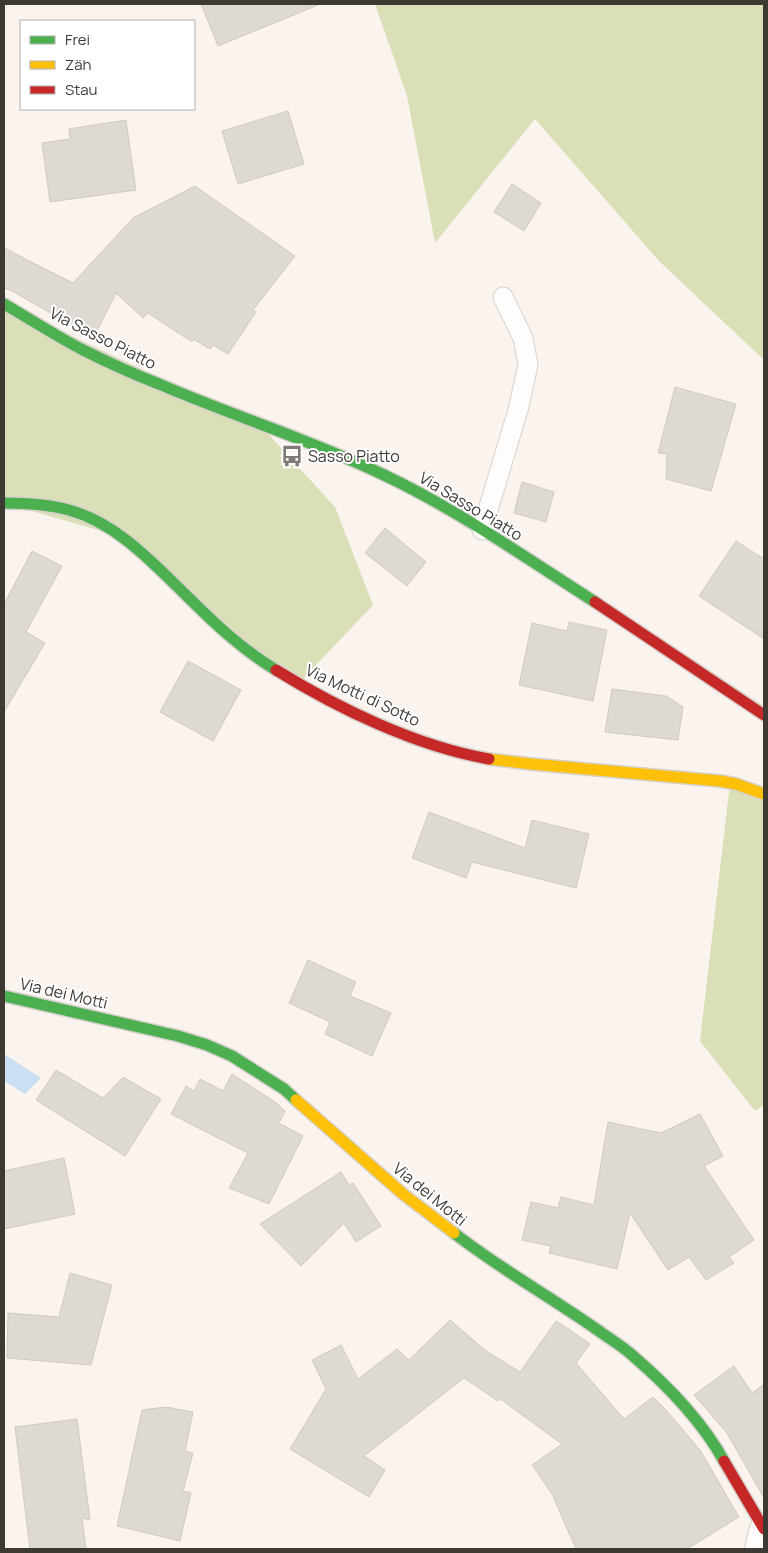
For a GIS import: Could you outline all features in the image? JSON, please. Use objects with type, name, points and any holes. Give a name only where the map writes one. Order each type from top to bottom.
[{"type":"street","name":"Via Sasso Piatto","points":[[4,304],[81,349],[121,368],[384,475],[482,530],[609,611],[764,715]]},
{"type":"street","name":"Via Motti di Sotto","points":[[4,503],[18,502],[57,505],[78,511],[101,522],[156,563],[211,619],[245,649],[272,669],[329,700],[395,731],[440,747],[508,762],[637,772],[730,783],[764,794]]},
{"type":"street","name":"Via dei Motti","points":[[4,996],[178,1036],[207,1045],[232,1056],[284,1089],[403,1194],[478,1252],[579,1317],[632,1355],[678,1400],[713,1442],[764,1529]]},
{"type":"street","points":[[759,1549],[764,1529]]},
{"type":"lane","points":[[482,530],[518,410],[528,365],[523,338],[503,297]]},
{"type":"green space","points":[[375,4],[764,4],[764,360],[659,261],[535,119],[435,243],[407,96]]},
{"type":"green space","points":[[4,304],[260,425],[335,507],[373,605],[298,684],[122,537],[4,503]]},
{"type":"green space","points":[[730,783],[764,794],[764,1105],[755,1111],[700,1041]]},
{"type":"water","points":[[4,1054],[41,1078],[25,1094],[4,1081]]},
{"type":"building","points":[[201,4],[318,4],[318,5],[218,46]]},
{"type":"building","points":[[288,111],[304,164],[238,184],[222,131]]},
{"type":"building","points":[[126,120],[136,190],[50,202],[42,143],[70,139],[69,129]]},
{"type":"building","points":[[512,184],[541,203],[524,231],[494,212]]},
{"type":"building","points":[[195,186],[295,256],[253,310],[256,312],[228,354],[213,345],[210,349],[193,339],[192,342],[148,313],[143,318],[116,293],[94,337],[4,288],[4,248],[73,283],[133,218]]},
{"type":"building","points":[[675,387],[736,404],[711,491],[666,479],[667,454],[658,453]]},
{"type":"building","points":[[522,482],[554,492],[546,522],[514,513]]},
{"type":"building","points":[[385,528],[426,562],[407,586],[365,553]]},
{"type":"building","points":[[736,541],[764,559],[764,639],[699,596]]},
{"type":"building","points":[[32,551],[62,566],[26,632],[45,643],[4,712],[4,604]]},
{"type":"building","points":[[569,622],[607,630],[593,701],[519,685],[532,623],[567,631]]},
{"type":"building","points":[[188,661],[241,690],[213,741],[160,712]]},
{"type":"building","points":[[612,689],[666,696],[683,707],[678,740],[605,732]]},
{"type":"building","points":[[429,812],[525,848],[532,820],[589,834],[576,888],[472,862],[466,878],[412,858]]},
{"type":"building","points":[[308,960],[356,982],[350,996],[391,1013],[372,1056],[325,1034],[330,1022],[289,1003]]},
{"type":"building","points":[[56,1070],[103,1098],[123,1077],[161,1099],[125,1156],[36,1100]]},
{"type":"building","points":[[232,1074],[275,1102],[285,1111],[279,1123],[303,1136],[269,1204],[229,1188],[248,1153],[171,1114],[186,1086],[194,1091],[200,1079],[223,1091]]},
{"type":"building","points":[[700,1114],[723,1156],[704,1166],[754,1240],[729,1257],[734,1263],[706,1280],[689,1257],[668,1270],[630,1213],[617,1269],[549,1253],[551,1246],[522,1240],[531,1202],[558,1208],[561,1197],[594,1205],[608,1122],[661,1133]]},
{"type":"building","points":[[64,1158],[75,1214],[4,1229],[4,1171]]},
{"type":"building","points":[[341,1172],[349,1185],[353,1183],[381,1226],[356,1242],[344,1223],[301,1266],[260,1224]]},
{"type":"building","points":[[70,1273],[112,1285],[91,1365],[7,1358],[8,1313],[59,1317]]},
{"type":"building","points":[[450,1320],[486,1351],[520,1372],[556,1321],[570,1330],[590,1344],[576,1363],[624,1419],[653,1397],[700,1450],[739,1517],[687,1549],[576,1549],[552,1494],[532,1465],[562,1444],[499,1398],[498,1401],[464,1378],[364,1456],[385,1470],[369,1497],[290,1449],[326,1389],[312,1360],[341,1345],[358,1379],[397,1349],[409,1360]]},
{"type":"building","points":[[734,1366],[752,1393],[764,1384],[764,1498],[727,1433],[694,1395]]},
{"type":"building","points":[[166,1407],[193,1412],[185,1451],[193,1453],[183,1491],[191,1493],[180,1541],[117,1526],[142,1410]]},
{"type":"building","points":[[77,1419],[90,1520],[82,1518],[86,1549],[30,1549],[15,1427]]},
{"type":"traffic: fast","points":[[4,304],[73,345],[120,368],[356,462],[384,475],[438,503],[595,602]]},
{"type":"traffic: fast","points":[[4,503],[36,504],[61,508],[103,524],[119,534],[148,558],[230,636],[276,670]]},
{"type":"traffic: fast","points":[[4,996],[178,1036],[207,1045],[232,1056],[284,1089],[296,1100]]},
{"type":"traffic: fast","points":[[454,1233],[489,1259],[628,1352],[683,1404],[705,1432],[724,1461]]},
{"type":"traffic: slow","points":[[489,759],[720,781],[736,784],[764,794]]},
{"type":"traffic: slow","points":[[296,1100],[403,1194],[454,1233]]},
{"type":"traffic: jam","points":[[595,602],[764,715]]},
{"type":"traffic: jam","points":[[276,670],[326,699],[379,724],[434,745],[489,759]]},
{"type":"traffic: jam","points":[[724,1461],[764,1529]]},
{"type":"place","name":"Sasso Piatto","points":[[292,456]]}]
